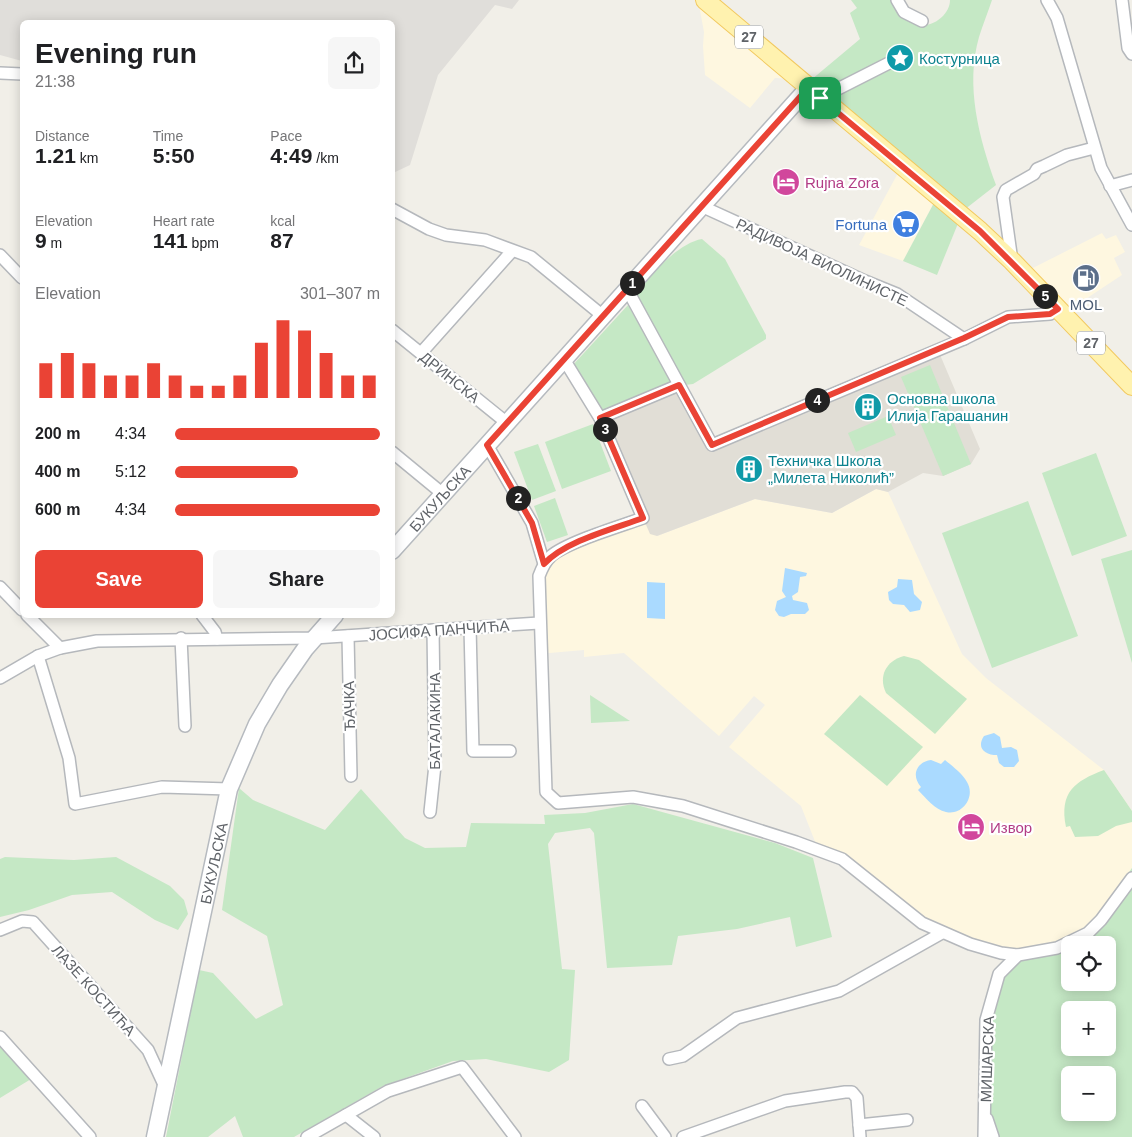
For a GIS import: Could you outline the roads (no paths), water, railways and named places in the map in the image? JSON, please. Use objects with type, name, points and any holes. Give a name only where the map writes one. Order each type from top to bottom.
[{"type":"main road","name":"27","points":[[706,0],[814,93],[937,194],[1012,261],[1132,386]]},
{"type":"main road","name":"БУКУЉСКА","points":[[395,548],[565,361],[626,289],[701,206],[814,93]]},
{"type":"main road","name":"БУКУЉСКА","points":[[156,1137],[229,790],[247,746],[268,704],[292,666],[332,618]]},
{"type":"street","points":[[896,0],[904,12],[922,21]]},
{"type":"street","points":[[1047,0],[1057,18],[1094,148],[1110,186],[1132,225]]},
{"type":"street","points":[[1122,0],[1128,48],[1132,54]]},
{"type":"street","points":[[814,93],[889,63]]},
{"type":"street","points":[[0,73],[20,74]]},
{"type":"street","points":[[1012,261],[1003,197],[1006,190],[1034,174],[1037,169],[1067,155],[1094,148]]},
{"type":"street","points":[[1110,186],[1132,180]]},
{"type":"street","name":"РАДИВОЈА ВИОЛИНИСТЕ","points":[[701,206],[897,294],[964,338]]},
{"type":"street","points":[[395,211],[438,232],[485,240],[531,257],[603,316]]},
{"type":"street","points":[[395,217],[409,218]]},
{"type":"street","points":[[421,353],[512,250]]},
{"type":"street","points":[[0,255],[20,276]]},
{"type":"street","points":[[626,289],[712,445],[964,338],[1008,317],[1050,314],[1058,309]]},
{"type":"street","name":"ДРИНСКА","points":[[395,332],[507,423]]},
{"type":"street","points":[[565,361],[600,418],[643,518],[566,547],[552,555],[544,564],[538,584],[546,792],[558,802],[633,797],[683,806],[796,842],[842,859],[922,923],[942,933],[987,949],[1018,955],[1057,948],[1088,933],[1101,920],[1132,878]]},
{"type":"street","points":[[600,418],[679,385]]},
{"type":"street","points":[[487,445],[532,523],[544,564]]},
{"type":"street","points":[[395,454],[443,494]]},
{"type":"street","points":[[0,587],[20,608]]},
{"type":"street","points":[[30,618],[60,648]]},
{"type":"street","points":[[204,618],[215,632],[216,639]]},
{"type":"street","name":"ЈОСИФА ПАНЧИЋА","points":[[0,678],[38,656],[60,648],[97,641],[181,638],[314,638],[539,624]]},
{"type":"street","points":[[470,627],[473,752],[510,751]]},
{"type":"street","name":"БАТАЛАКИНА","points":[[430,812],[435,765],[433,630]]},
{"type":"street","name":"ЂАЧКА","points":[[348,636],[351,776]]},
{"type":"street","points":[[181,638],[185,726]]},
{"type":"street","points":[[38,656],[69,758],[75,804],[162,787],[229,790]]},
{"type":"street","name":"ЛАЗЕ КОСТИЋА","points":[[0,930],[22,921],[33,922],[148,1050],[166,1091]]},
{"type":"street","points":[[670,1059],[683,1056],[737,1018],[839,991],[942,933]]},
{"type":"street","name":"МИШАРСКА","points":[[984,1137],[986,1020],[999,974],[1018,955]]},
{"type":"street","points":[[0,1037],[90,1137]]},
{"type":"street","points":[[307,1137],[388,1091],[462,1067],[515,1137]]},
{"type":"street","points":[[683,1137],[785,1101],[845,1092],[852,1092],[857,1098],[860,1137]]},
{"type":"street","points":[[642,1106],[665,1137]]},
{"type":"street","points":[[985,1113],[993,1137]]},
{"type":"street","points":[[346,1115],[374,1137]]},
{"type":"street","points":[[859,1124],[907,1120]]},
{"type":"water","points":[[785,568],[807,573],[806,576],[800,577],[798,592],[792,596],[793,600],[807,603],[809,610],[805,614],[791,614],[784,617],[779,616],[775,610],[777,601],[786,597],[782,591]]},
{"type":"water","points":[[898,579],[912,580],[914,594],[922,602],[920,610],[910,612],[904,605],[893,604],[889,600],[888,592],[897,587]]},
{"type":"water","points":[[647,582],[665,583],[665,619],[647,618]]},
{"type":"water","points":[[994,733],[1000,737],[1002,748],[1011,747],[1017,750],[1019,761],[1014,767],[1004,767],[999,763],[997,755],[989,754],[981,747],[984,736]]},
{"type":"water","points":[[931,760],[941,764],[945,760],[967,782],[970,794],[969,799],[957,811],[946,812],[938,809],[918,790],[921,787],[916,778],[917,770],[926,761]]},
{"type":"place","name":"Костурница","points":[[900,58]]},
{"type":"place","name":"Rujna Zora","points":[[786,182]]},
{"type":"place","name":"Fortuna","points":[[906,224]]},
{"type":"place","name":"MOL","points":[[1086,278]]},
{"type":"place","name":"Основна школа Илија Гарашанин","points":[[868,407]]},
{"type":"place","name":"Техничка Школа „Милета Николић”","points":[[749,469]]},
{"type":"place","name":"Извор","points":[[971,827]]}]
